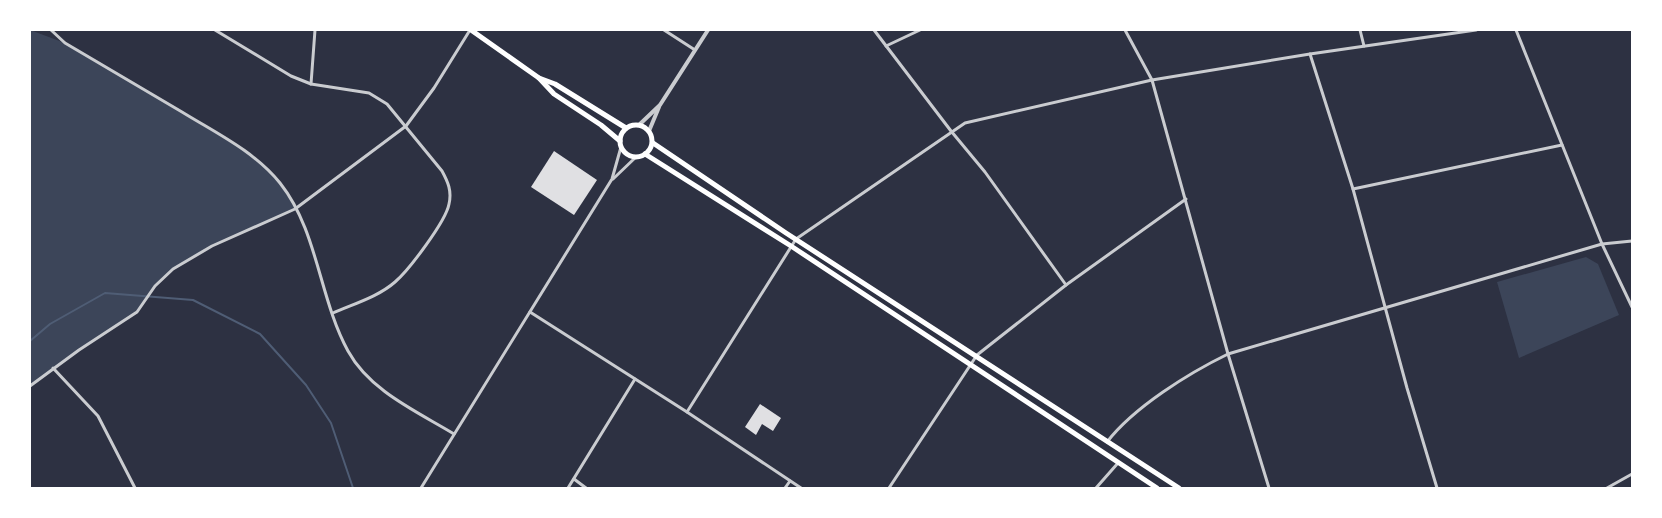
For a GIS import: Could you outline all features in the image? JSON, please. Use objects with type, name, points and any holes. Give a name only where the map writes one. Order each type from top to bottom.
[{"type":"highway","points":[[471,30],[538,78],[554,94],[601,125],[627,154],[636,157],[645,154],[652,143],[650,131],[640,124],[626,128],[555,84],[538,78]]},
{"type":"highway","points":[[620,144],[626,128]]},
{"type":"highway","points":[[652,143],[1179,488]]},
{"type":"highway","points":[[645,154],[791,246],[1157,488]]},
{"type":"street","points":[[51,30],[65,42],[230,141],[257,160],[280,183],[295,209],[317,264],[332,313],[348,351],[367,376],[389,395],[454,434]]},
{"type":"street","points":[[215,30],[291,76],[311,84],[369,93],[387,104],[442,171],[448,182],[450,192],[446,214],[395,282],[366,299],[332,313]]},
{"type":"street","points":[[311,84],[315,30]]},
{"type":"street","points":[[30,386],[53,368],[137,312],[155,286],[174,268],[212,246],[295,209],[406,126],[434,88],[471,30]]},
{"type":"street","points":[[664,30],[695,50]]},
{"type":"street","points":[[650,131],[660,105],[708,30]]},
{"type":"street","points":[[874,30],[951,131],[985,172],[1066,285]]},
{"type":"street","points":[[886,46],[920,30]]},
{"type":"street","points":[[1125,30],[1152,80],[1228,354],[1269,488]]},
{"type":"street","points":[[1360,30],[1364,46]]},
{"type":"street","points":[[687,412],[796,239],[951,131],[979,119],[1152,80],[1310,54],[1476,30]]},
{"type":"street","points":[[1516,30],[1602,244],[1632,307]]},
{"type":"street","points":[[1310,54],[1353,189],[1384,308],[1437,488]]},
{"type":"street","points":[[640,124],[660,105]]},
{"type":"street","points":[[612,179],[620,144]]},
{"type":"street","points":[[1353,189],[1562,145]]},
{"type":"street","points":[[421,488],[612,179],[636,157]]},
{"type":"street","points":[[889,488],[976,355],[1066,285],[1186,199]]},
{"type":"street","points":[[1107,442],[1126,421],[1194,370],[1228,354],[1602,244],[1632,241]]},
{"type":"street","points":[[530,312],[687,412],[801,488]]},
{"type":"street","points":[[53,368],[98,416],[135,488]]},
{"type":"street","points":[[568,488],[635,379]]},
{"type":"street","points":[[1096,488],[1118,464]]},
{"type":"street","points":[[1607,488],[1632,474]]},
{"type":"street","points":[[574,479],[586,488]]},
{"type":"street","points":[[785,488],[790,481]]},
{"type":"shaded area","points":[[30,30],[65,43],[230,141],[257,160],[280,183],[295,209],[212,246],[164,276],[137,312],[79,350],[30,386]]},
{"type":"shaded area","points":[[1586,257],[1598,264],[1619,315],[1519,358],[1497,282]]},
{"type":"building","points":[[554,151],[597,180],[574,215],[531,187]]},
{"type":"building","points":[[760,404],[781,418],[773,431],[762,424],[756,435],[745,427]]},
{"type":"waterway","points":[[30,341],[50,324],[105,293],[193,300],[260,334],[306,385],[331,423],[353,488]]}]
